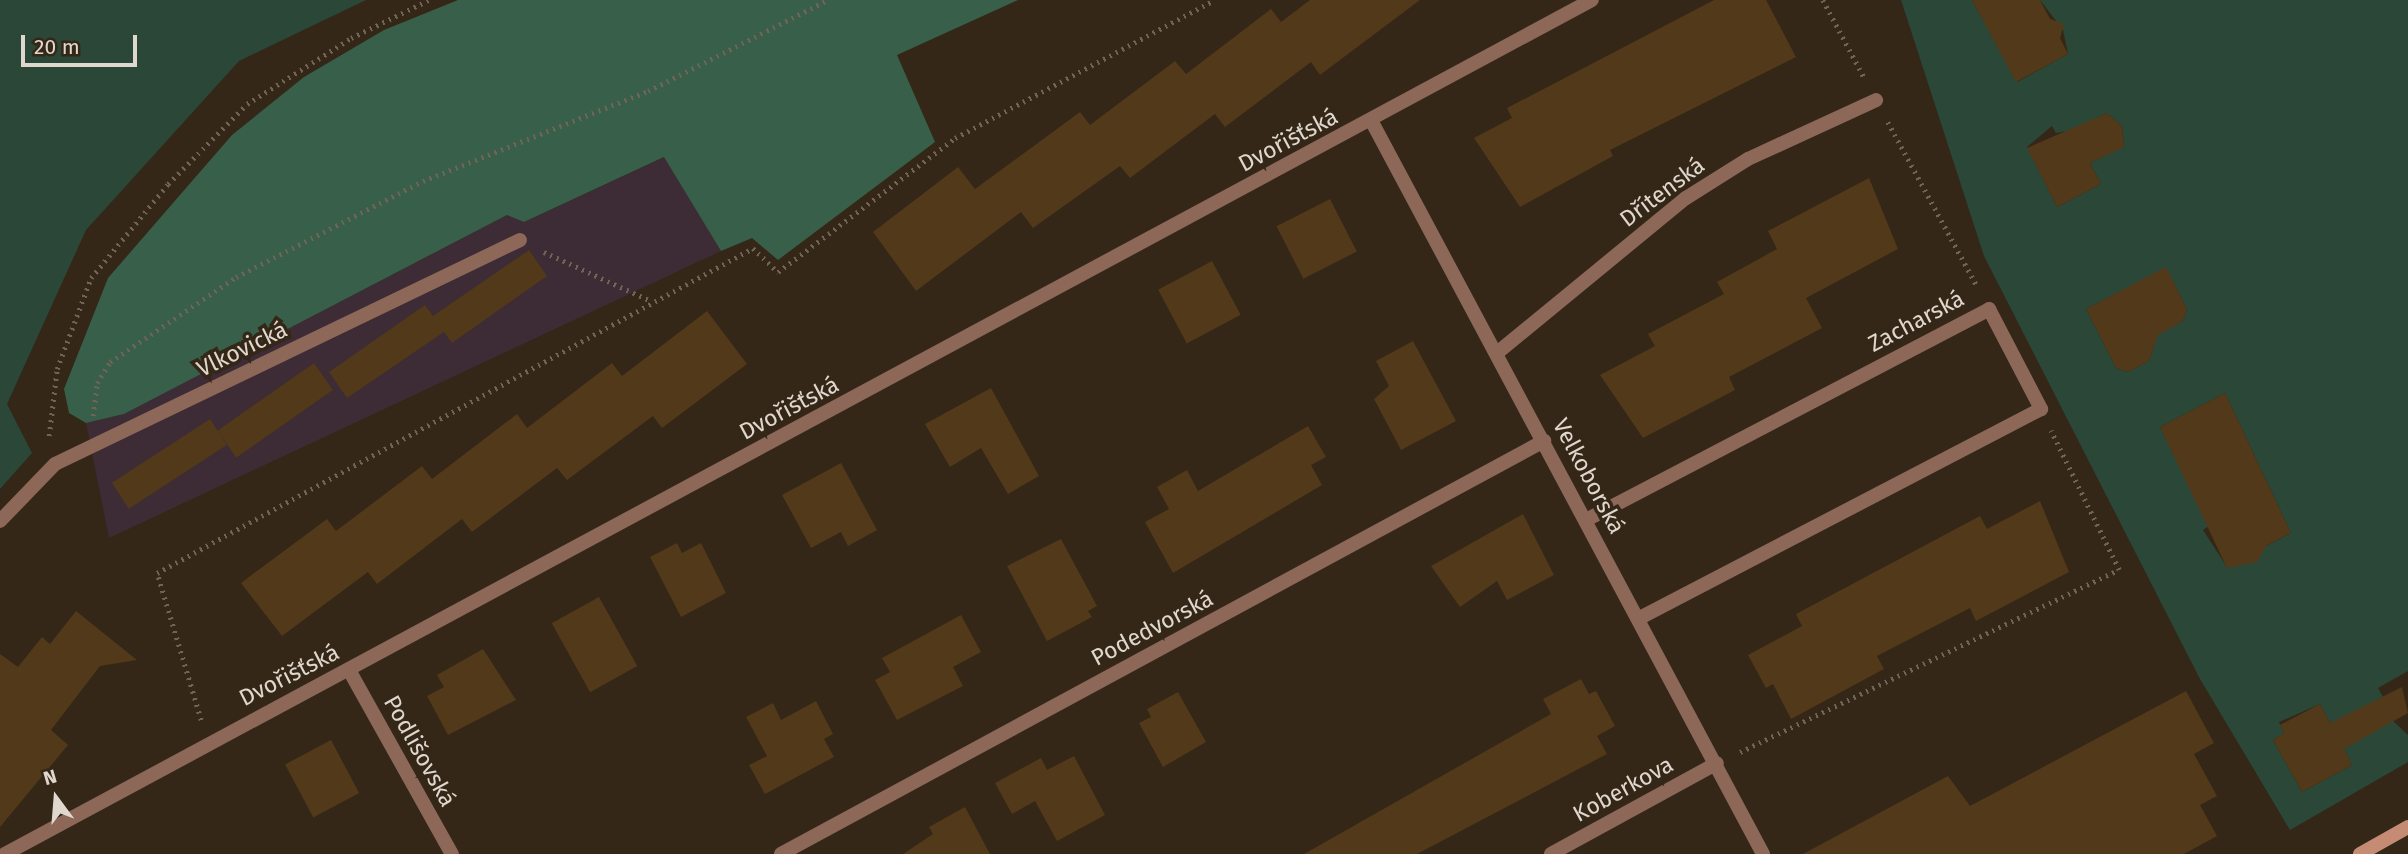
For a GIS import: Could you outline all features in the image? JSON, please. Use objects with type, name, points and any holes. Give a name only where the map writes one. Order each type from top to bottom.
[{"type":"street","name":"Dvořišťská","points":[[5,854],[208,741],[349,670],[1372,122],[1592,0]]},
{"type":"street","name":"Dřítenská","points":[[1497,353],[1686,198],[1748,159],[1877,100]]},
{"type":"street","name":"Velkoborská","points":[[1372,122],[1763,854]]},
{"type":"street","name":"Vlkovická","points":[[0,521],[55,464],[520,240]]},
{"type":"street","name":"Zacharská","points":[[1586,520],[1989,309],[2041,409]]},
{"type":"street","points":[[1639,618],[2041,409]]},
{"type":"street","name":"Podedvorská","points":[[781,854],[1544,441]]},
{"type":"street","name":"Podlišovská","points":[[349,670],[452,854]]},
{"type":"street","name":"Koberkova","points":[[1551,854],[1717,764]]},
{"type":"street","points":[[2360,854],[2408,827]]},
{"type":"path","points":[[55,464],[49,433],[57,369],[91,278],[167,184],[247,104],[351,38],[429,0]]},
{"type":"path","points":[[89,448],[97,383],[110,362],[236,277],[423,181],[648,91],[827,0]]},
{"type":"path","points":[[208,741],[157,573],[752,248],[778,272],[956,138],[1214,0]]},
{"type":"path","points":[[1823,0],[1989,309]]},
{"type":"path","points":[[520,240],[651,302]]},
{"type":"path","points":[[1717,764],[2119,570],[2041,409]]},
{"type":"shaded area","points":[[665,157],[721,251],[109,538],[86,423],[124,414],[507,215],[524,222]]},
{"type":"green space","points":[[0,0],[366,0],[239,61],[86,230],[7,404],[32,453],[0,489]]},
{"type":"green space","points":[[458,0],[1018,0],[897,55],[935,142],[778,260],[752,238],[721,251],[664,157],[524,222],[507,215],[124,414],[86,423],[69,413],[64,389],[108,278],[232,135],[304,77],[384,30]]},
{"type":"green space","points":[[1901,0],[1972,0],[2017,82],[2068,54],[2063,30],[2040,0],[2408,0],[2408,671],[2378,688],[2383,697],[2373,702],[2408,735],[2408,762],[2290,830],[2200,679],[1984,256]],"holes":[[[2107,113],[2122,126],[2124,146],[2090,163],[2101,184],[2057,207],[2027,147],[2052,126],[2056,133],[2073,130]],[[2166,268],[2187,309],[2183,321],[2143,331],[2153,349],[2149,361],[2128,372],[2116,368],[2086,309]],[[2225,393],[2291,533],[2259,550],[2257,562],[2244,558],[2227,567],[2203,530],[2209,526],[2160,427]],[[2320,704],[2352,765],[2302,792],[2273,740],[2284,733],[2279,722]]]},
{"type":"building","points":[[1310,0],[1420,0],[1320,75],[1311,62],[1225,127],[1215,114],[1130,178],[1120,166],[1033,228],[1021,212],[916,291],[873,232],[958,167],[975,189],[1080,112],[1090,125],[1175,61],[1186,74],[1271,9],[1281,22]]},
{"type":"building","points":[[1714,0],[1766,0],[1796,57],[1610,150],[1613,156],[1520,207],[1474,138],[1512,118],[1507,108]]},
{"type":"building","points":[[1972,0],[2040,0],[2050,19],[2064,24],[2060,38],[2068,54],[2016,82]]},
{"type":"building","points":[[2107,113],[2122,126],[2124,147],[2090,163],[2101,184],[2057,207],[2027,148]]},
{"type":"building","points":[[1869,178],[1898,249],[1806,298],[1822,328],[1729,377],[1735,390],[1643,438],[1600,375],[1655,346],[1648,334],[1724,294],[1717,282],[1777,249],[1768,231]]},
{"type":"building","points":[[1330,199],[1357,252],[1303,279],[1277,226]]},
{"type":"building","points":[[529,250],[547,276],[452,343],[444,332],[347,398],[329,372],[425,305],[433,316]]},
{"type":"building","points":[[1212,261],[1241,315],[1187,343],[1158,290]]},
{"type":"building","points":[[2166,267],[2187,309],[2183,321],[2158,335],[2149,361],[2128,372],[2116,368],[2086,309]]},
{"type":"building","points":[[707,311],[747,364],[662,428],[653,416],[567,480],[557,468],[472,532],[462,519],[377,584],[368,572],[282,636],[241,583],[327,519],[336,531],[422,466],[432,479],[517,414],[527,428],[612,363],[622,376]]},
{"type":"building","points":[[1413,341],[1456,421],[1401,450],[1374,399],[1389,386],[1376,361]]},
{"type":"building","points":[[314,363],[333,390],[236,458],[217,431]]},
{"type":"building","points":[[991,388],[1039,476],[1008,494],[981,448],[950,467],[925,424]]},
{"type":"building","points":[[2225,393],[2291,533],[2266,546],[2257,562],[2227,568],[2160,427]]},
{"type":"building","points":[[210,419],[227,445],[129,509],[112,483]]},
{"type":"building","points":[[1308,426],[1326,457],[1311,465],[1322,485],[1173,573],[1145,522],[1169,509],[1157,487],[1187,470],[1198,491]]},
{"type":"building","points":[[841,463],[877,530],[848,546],[841,532],[811,548],[782,495]]},
{"type":"building","points":[[2040,501],[2069,572],[1976,621],[1970,608],[1877,656],[1884,669],[1791,719],[1773,684],[1766,688],[1748,655],[1802,626],[1796,614],[1980,516],[1987,529]]},
{"type":"building","points":[[1523,514],[1554,575],[1507,600],[1497,581],[1460,607],[1431,566]]},
{"type":"building","points":[[1061,539],[1097,606],[1088,611],[1092,617],[1047,641],[1007,566]]},
{"type":"building","points":[[677,543],[682,553],[701,543],[726,593],[681,617],[650,557]]},
{"type":"building","points":[[599,597],[637,666],[590,692],[552,623]]},
{"type":"building","points":[[76,611],[137,660],[100,666],[51,730],[68,745],[0,827],[0,654],[18,667],[42,637],[50,644]]},
{"type":"building","points":[[961,615],[981,652],[953,667],[963,686],[897,720],[875,680],[890,672],[882,658]]},
{"type":"building","points":[[483,649],[516,700],[448,735],[427,696],[444,687],[437,675]]},
{"type":"building","points":[[1581,679],[1589,694],[1596,691],[1615,726],[1597,736],[1607,754],[1417,854],[1304,854],[1551,714],[1543,699]]},
{"type":"building","points":[[2402,687],[2408,713],[2344,749],[2352,765],[2302,792],[2273,740],[2284,733],[2280,725],[2320,704],[2330,723]]},
{"type":"building","points":[[2186,691],[2214,743],[2194,754],[2217,796],[2200,805],[2217,836],[2184,854],[1803,854],[1948,776],[1970,806]]},
{"type":"building","points":[[1178,692],[1206,742],[1163,767],[1139,723],[1151,717],[1147,709]]},
{"type":"building","points":[[816,701],[833,734],[824,739],[834,757],[765,794],[749,765],[767,756],[746,717],[773,703],[781,720]]},
{"type":"building","points":[[331,740],[359,793],[313,817],[285,764]]},
{"type":"building","points":[[1074,756],[1105,815],[1057,841],[1035,801],[1012,814],[995,783],[1041,758],[1047,770]]},
{"type":"building","points":[[965,807],[990,854],[903,854],[933,834],[929,827]]}]
